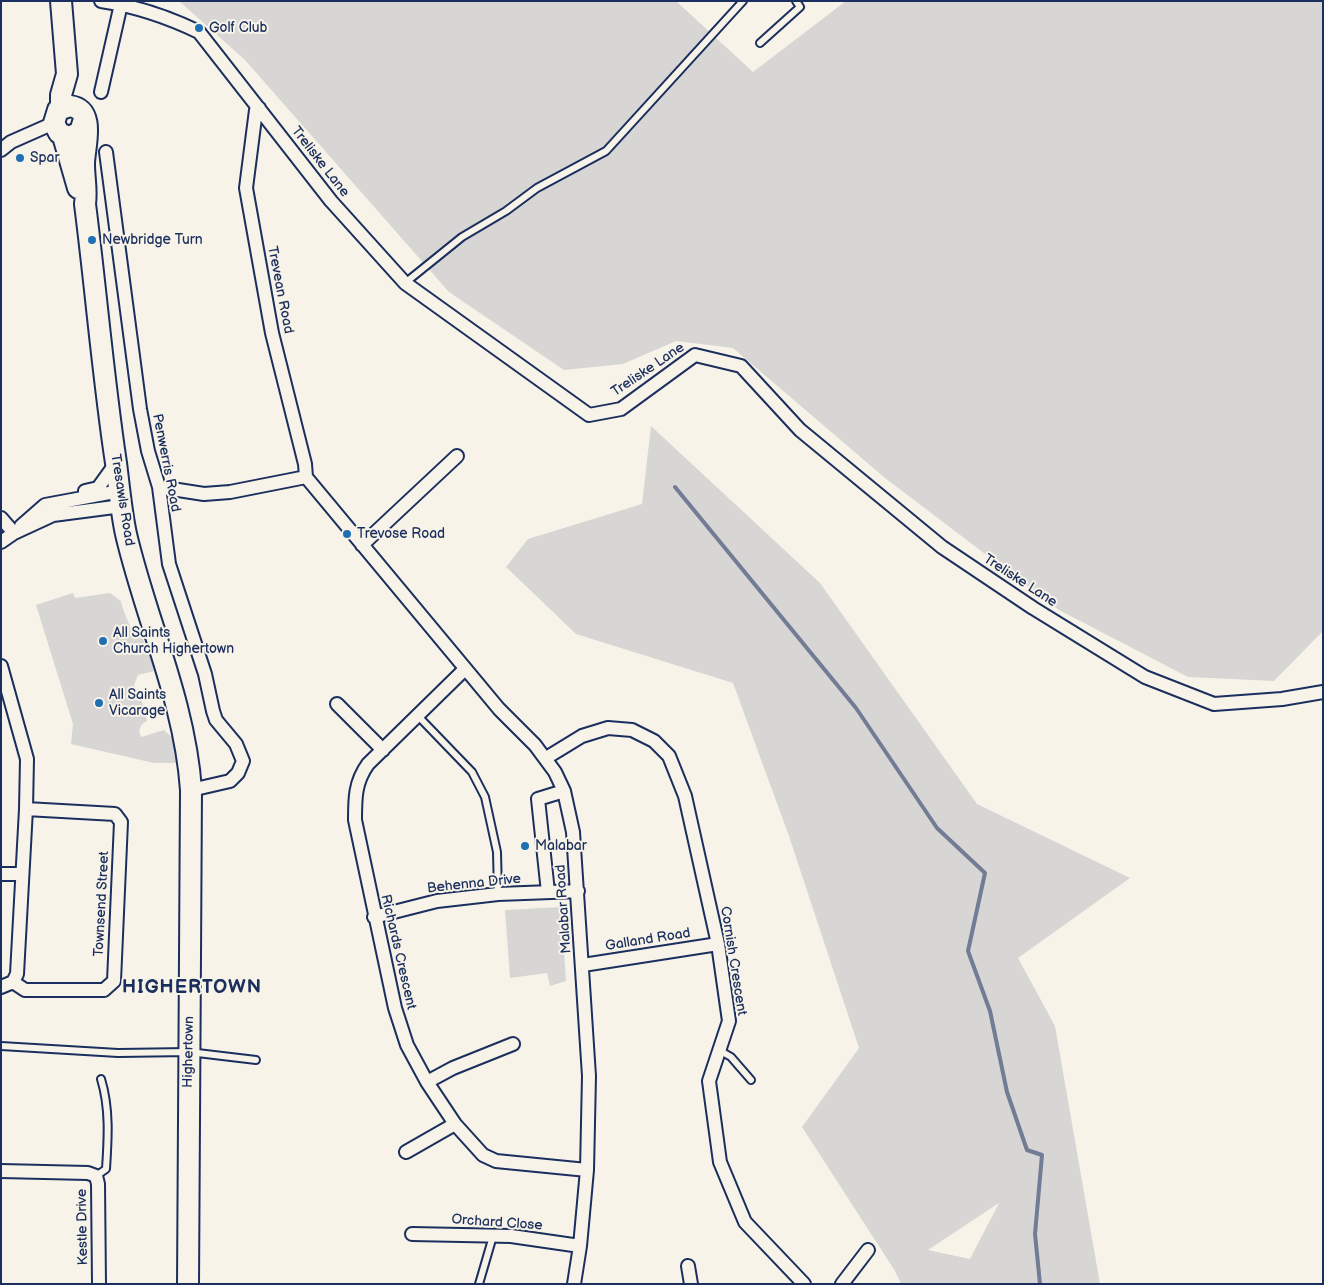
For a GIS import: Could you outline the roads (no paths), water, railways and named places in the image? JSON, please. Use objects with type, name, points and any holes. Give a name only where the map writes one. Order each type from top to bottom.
[{"type":"highway","name":"Tresawls Road","points":[[61,1],[67,74],[74,88],[68,119],[80,194],[85,204]]},
{"type":"highway","name":"Tresawls Road","points":[[68,119],[88,135],[84,146],[87,189],[85,204],[121,498],[135,570],[183,722],[191,790]]},
{"type":"highway","name":"Highertown","points":[[188,1284],[191,790]]},
{"type":"street","name":"Treliske Lane","points":[[101,1],[121,3],[174,20],[199,32],[331,201],[405,283],[589,415],[621,409],[695,355],[741,366],[800,430],[942,547],[1033,608],[1145,677],[1214,704],[1282,699],[1323,692]]},
{"type":"street","points":[[101,92],[121,3]]},
{"type":"street","name":"Trevean Road","points":[[259,108],[256,110],[246,188],[272,333],[305,464],[306,477]]},
{"type":"street","points":[[1,150],[10,142],[68,119]]},
{"type":"street","name":"Penwerris Road","points":[[106,152],[140,409],[148,451],[159,487],[169,564],[205,674],[216,720],[239,749],[242,761],[238,773],[230,781],[191,790]]},
{"type":"street","points":[[362,545],[457,456]]},
{"type":"street","points":[[1,542],[45,505],[71,494],[98,488],[116,463]]},
{"type":"street","points":[[159,487],[204,494],[221,493],[306,477]]},
{"type":"street","name":"Malabar Road","points":[[306,477],[499,709],[524,732],[546,758],[564,791],[573,832],[589,1076],[588,1170],[574,1284]]},
{"type":"street","points":[[45,505],[121,498]]},
{"type":"street","points":[[14,533],[53,515],[121,498]]},
{"type":"street","points":[[1,518],[14,533]]},
{"type":"street","points":[[1,666],[27,759],[17,974],[7,985]]},
{"type":"street","name":"Richards Crescent","points":[[465,669],[368,764],[359,777],[355,790],[355,820],[374,917],[395,1008],[407,1045],[427,1082],[455,1124],[483,1155],[496,1161],[588,1170]]},
{"type":"street","points":[[337,704],[383,750]]},
{"type":"street","name":"Cornish Crescent","points":[[546,758],[582,736],[608,728],[632,730],[654,740],[669,756],[685,796],[718,944],[729,1021],[709,1080],[720,1162],[745,1222],[804,1284]]},
{"type":"street","points":[[548,892],[538,799],[564,791]]},
{"type":"street","name":"Townsend Street","points":[[7,985],[25,990],[104,990],[114,981],[121,822],[115,814],[26,809]]},
{"type":"street","points":[[1,874],[22,874]]},
{"type":"street","name":"Behenna Drive","points":[[374,917],[437,901],[498,894],[578,891]]},
{"type":"street","name":"Galland Road","points":[[583,965],[718,944]]},
{"type":"street","points":[[427,1082],[453,1068],[513,1044]]},
{"type":"street","points":[[406,1152],[455,1124]]},
{"type":"street","name":"Kestle Drive","points":[[1,1171],[88,1172],[96,1176],[98,1184],[99,1284]]},
{"type":"street","name":"Orchard Close","points":[[412,1234],[494,1234],[580,1246]]},
{"type":"street","points":[[842,1284],[868,1250]]},
{"type":"street","points":[[688,1266],[691,1284]]},
{"type":"lane","points":[[405,283],[462,237],[506,211],[537,188],[606,151],[743,1]]},
{"type":"lane","points":[[760,43],[800,7],[796,1]]},
{"type":"lane","points":[[418,716],[472,772],[485,797],[497,852],[498,894]]},
{"type":"lane","points":[[1,1046],[118,1053],[189,1052],[256,1060]]},
{"type":"lane","points":[[719,1050],[731,1057],[751,1080]]},
{"type":"lane","points":[[96,1176],[106,1169],[107,1153],[106,1096],[101,1079]]},
{"type":"lane","points":[[479,1284],[494,1234]]},
{"type":"waterway","points":[[675,487],[856,708],[937,828],[985,873],[968,951],[990,1011],[1007,1092],[1027,1150],[1042,1155],[1035,1234],[1040,1284]]},
{"type":"place","name":"Golf Club","points":[[199,28]]},
{"type":"place","name":"Spar","points":[[20,158]]},
{"type":"place","name":"Newbridge Turn","points":[[92,240]]},
{"type":"place","name":"Trevose Road","points":[[347,534]]},
{"type":"place","name":"All Saints Church Highertown","points":[[103,641]]},
{"type":"place","name":"All Saints Vicarage","points":[[99,703]]},
{"type":"place","name":"Malabar","points":[[525,846]]},
{"type":"district","name":"HIGHERTOWN","points":[[192,988]]}]
